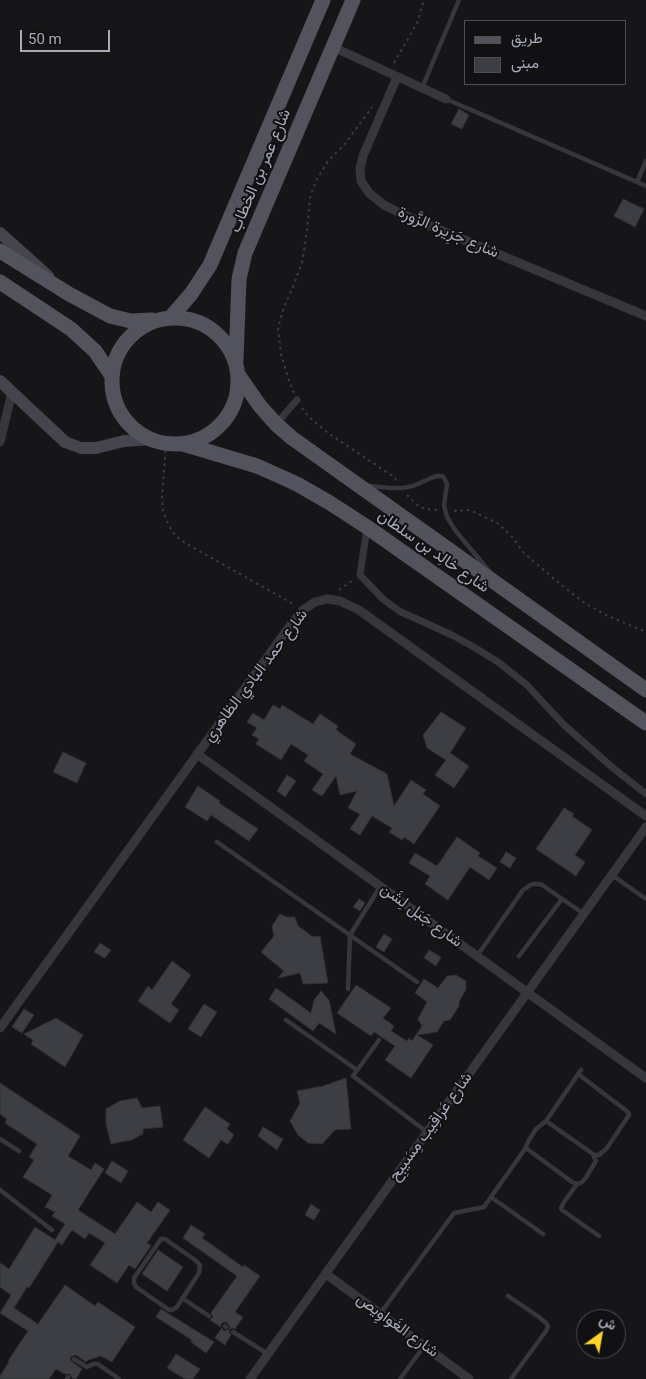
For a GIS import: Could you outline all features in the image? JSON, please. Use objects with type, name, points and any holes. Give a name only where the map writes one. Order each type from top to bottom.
[{"type":"main road","name":"شارع عمر بن الخطاب","points":[[165,318],[191,294],[210,265],[323,0]]},
{"type":"main road","name":"شارع عمر بن الخطاب","points":[[238,370],[239,280],[246,253],[353,0]]},
{"type":"main road","points":[[0,233],[69,294]]},
{"type":"main road","points":[[0,251],[69,294],[110,316],[132,322],[165,318],[188,318],[204,324],[218,334],[229,348],[238,370],[237,396],[230,413],[218,428],[202,439],[183,444],[166,444],[151,439],[137,431],[117,407],[112,392],[112,376],[115,361],[121,347],[131,335],[144,325],[165,318]]},
{"type":"main road","points":[[0,282],[71,329],[95,351],[112,376]]},
{"type":"main road","name":"شارع خالِد بن سلطان","points":[[238,370],[260,406],[292,438],[646,690]]},
{"type":"main road","points":[[0,381],[65,442],[81,448],[96,448],[124,441],[151,439]]},
{"type":"main road","name":"شارع خالِد بن سلطان","points":[[183,444],[257,466],[297,484],[330,503],[646,723]]},
{"type":"street","points":[[333,47],[446,99]]},
{"type":"street","name":"شارع جَزِيرة الزَّورة","points":[[392,75],[360,168],[361,180],[369,193],[384,205],[402,214],[646,316]]},
{"type":"street","points":[[0,442],[12,392]]},
{"type":"street","points":[[276,424],[297,400]]},
{"type":"street","points":[[367,527],[360,575],[383,599],[399,611],[452,635],[498,662],[527,685],[563,724],[646,794]]},
{"type":"street","name":"شارع حمد البادي الظاهري","points":[[0,1028],[292,623],[303,610],[314,602],[327,599],[340,601],[359,610],[646,816]]},
{"type":"street","name":"شارع جَبَل لِشَن","points":[[197,754],[646,1078]]},
{"type":"street","name":"شارع عَراقِيب مِسَيبِح","points":[[250,1379],[646,827]]},
{"type":"street","name":"شارع الغَواوِيص","points":[[326,1274],[469,1379]]},
{"type":"lane","points":[[422,88],[459,0]]},
{"type":"lane","points":[[446,99],[646,186]]},
{"type":"lane","points":[[637,182],[646,161]]},
{"type":"lane","points":[[354,482],[378,487],[402,488],[413,486],[436,476],[442,476],[446,484],[444,499],[447,518],[504,589]]},
{"type":"lane","points":[[217,842],[417,982]]},
{"type":"lane","points":[[612,875],[646,899]]},
{"type":"lane","points":[[477,956],[526,887],[532,884],[539,884],[584,914]]},
{"type":"lane","points":[[348,989],[350,935],[380,887]]},
{"type":"lane","points":[[519,956],[562,899]]},
{"type":"lane","points":[[286,1020],[357,1070]]},
{"type":"lane","points":[[379,1040],[353,1076],[427,1132]]},
{"type":"lane","points":[[380,1314],[454,1213],[484,1207],[526,1148],[536,1129],[546,1121],[579,1072],[628,1112],[625,1122],[607,1148],[599,1155],[594,1155]]},
{"type":"lane","points":[[546,1121],[594,1155],[596,1161],[594,1165],[585,1179],[577,1184],[562,1210],[599,1236]]},
{"type":"lane","points":[[0,1139],[19,1151]]},
{"type":"lane","points":[[526,1148],[577,1184]]},
{"type":"lane","points":[[0,1190],[52,1230]]},
{"type":"lane","points":[[491,1197],[543,1234]]},
{"type":"lane","points":[[161,1239],[165,1239],[200,1265],[199,1273],[182,1298],[174,1309],[169,1310],[135,1286],[134,1278],[161,1239]]},
{"type":"lane","points":[[508,1296],[539,1317],[548,1326],[511,1379]]},
{"type":"lane","points":[[182,1298],[209,1316]]},
{"type":"lane","points":[[234,1332],[268,1354]]},
{"type":"lane","points":[[400,1379],[424,1346]]},
{"type":"lane","points":[[74,1359],[87,1367],[98,1364],[120,1379]]},
{"type":"path","points":[[392,75],[417,23],[424,0]]},
{"type":"path","points":[[373,106],[344,145],[328,161],[316,181],[310,198],[302,262],[284,307],[278,328],[281,354],[297,400],[308,416],[328,432],[394,477],[410,499],[418,505],[425,509],[470,510],[499,524],[524,553],[586,604],[606,615],[646,632]]},
{"type":"path","points":[[166,444],[162,498],[163,511],[175,535],[185,543],[303,610]]},
{"type":"path","points":[[327,599],[360,575]]},
{"type":"building","points":[[459,109],[469,115],[462,129],[451,124]]},
{"type":"building","points":[[623,199],[644,209],[635,227],[614,216]]},
{"type":"building","points":[[273,705],[280,709],[282,705],[313,724],[320,714],[338,726],[336,730],[356,744],[350,754],[387,774],[394,806],[411,780],[426,790],[423,794],[440,806],[414,844],[404,837],[402,840],[389,832],[392,828],[372,816],[360,835],[350,829],[360,814],[348,808],[357,791],[340,795],[336,776],[322,796],[312,790],[323,774],[304,761],[308,755],[291,744],[281,760],[256,744],[259,739],[252,735],[257,728],[247,722],[253,713],[264,720]]},
{"type":"building","points":[[441,712],[466,728],[450,753],[469,766],[454,788],[435,775],[446,760],[427,748],[423,735]]},
{"type":"building","points":[[63,752],[86,763],[77,783],[53,772]]},
{"type":"building","points":[[287,775],[296,781],[285,797],[277,791]]},
{"type":"building","points":[[198,786],[220,801],[219,803],[258,829],[249,841],[211,815],[207,821],[185,807]]},
{"type":"building","points":[[564,808],[592,830],[575,855],[585,862],[576,876],[536,849]]},
{"type":"building","points":[[457,837],[480,853],[478,856],[497,868],[489,880],[470,867],[448,900],[425,884],[430,876],[409,863],[415,853],[437,866]]},
{"type":"building","points":[[506,852],[516,858],[510,868],[500,862]]},
{"type":"building","points":[[359,899],[365,903],[360,911],[353,907]]},
{"type":"building","points":[[280,914],[287,917],[295,917],[298,926],[313,937],[320,936],[328,983],[303,984],[300,973],[278,978],[284,971],[261,952],[274,936],[272,926]]},
{"type":"building","points":[[384,934],[392,939],[384,952],[376,947]]},
{"type":"building","points":[[100,943],[111,950],[105,958],[94,952]]},
{"type":"building","points":[[429,950],[441,957],[436,966],[424,958]]},
{"type":"building","points":[[172,961],[191,975],[171,1004],[179,1010],[170,1023],[138,1001],[148,986],[152,990]]},
{"type":"building","points":[[456,975],[466,981],[466,989],[459,1002],[459,1006],[450,1020],[444,1021],[437,1032],[417,1035],[433,1045],[411,1078],[385,1060],[395,1046],[374,1032],[371,1036],[337,1013],[356,985],[391,1008],[383,1018],[394,1026],[391,1031],[407,1041],[409,1038],[412,1041],[422,1026],[418,1019],[427,1002],[415,993],[424,979],[438,988],[447,976]]},
{"type":"building","points":[[276,988],[311,1013],[314,1000],[321,991],[329,1000],[336,1034],[319,1023],[313,1031],[269,999]]},
{"type":"building","points":[[204,1004],[217,1012],[201,1037],[188,1029]]},
{"type":"building","points":[[24,1009],[34,1015],[22,1033],[12,1027]]},
{"type":"building","points":[[56,1018],[83,1035],[65,1067],[31,1044],[33,1040],[24,1034]]},
{"type":"building","points":[[346,1078],[351,1129],[335,1130],[322,1144],[308,1143],[298,1135],[290,1121],[300,1103],[297,1091],[323,1086]]},
{"type":"building","points":[[0,1083],[80,1136],[68,1156],[91,1170],[95,1163],[104,1169],[78,1210],[115,1234],[137,1202],[151,1212],[158,1202],[170,1210],[147,1243],[151,1246],[135,1269],[129,1265],[117,1283],[90,1265],[105,1243],[89,1233],[85,1239],[72,1230],[62,1245],[58,1242],[14,1308],[38,1324],[65,1285],[95,1306],[98,1302],[135,1327],[112,1362],[101,1356],[86,1362],[76,1355],[72,1356],[70,1358],[71,1361],[82,1369],[76,1379],[72,1378],[70,1374],[65,1374],[56,1369],[49,1379],[0,1379],[8,1361],[28,1331],[0,1313],[11,1295],[0,1287],[0,1263],[9,1269],[35,1227],[55,1240],[65,1224],[52,1216],[55,1212],[45,1207],[52,1195],[23,1177],[34,1160],[29,1157],[37,1144],[5,1123],[7,1119],[0,1114]]},
{"type":"building","points":[[137,1098],[142,1108],[160,1106],[163,1127],[143,1129],[143,1134],[131,1140],[111,1144],[106,1124],[106,1109],[120,1101]]},
{"type":"building","points":[[205,1107],[230,1124],[227,1129],[234,1135],[228,1144],[221,1140],[209,1158],[183,1140]]},
{"type":"building","points":[[263,1127],[283,1139],[277,1150],[258,1136]]},
{"type":"building","points":[[112,1161],[128,1171],[121,1183],[105,1173]]},
{"type":"building","points":[[311,1204],[320,1210],[314,1220],[305,1215]]},
{"type":"building","points":[[191,1225],[205,1234],[202,1238],[243,1267],[244,1265],[260,1276],[235,1312],[243,1317],[235,1329],[230,1329],[231,1335],[225,1345],[215,1338],[222,1328],[224,1331],[228,1330],[230,1328],[229,1325],[224,1322],[221,1324],[221,1327],[210,1320],[213,1317],[211,1313],[237,1276],[183,1238]]},
{"type":"building","points":[[158,1250],[183,1267],[167,1291],[142,1274]]},
{"type":"building","points":[[161,1309],[214,1342],[206,1353],[191,1342],[192,1340],[156,1317]]},
{"type":"building","points":[[176,1354],[200,1369],[193,1379],[185,1379],[167,1368]]}]
